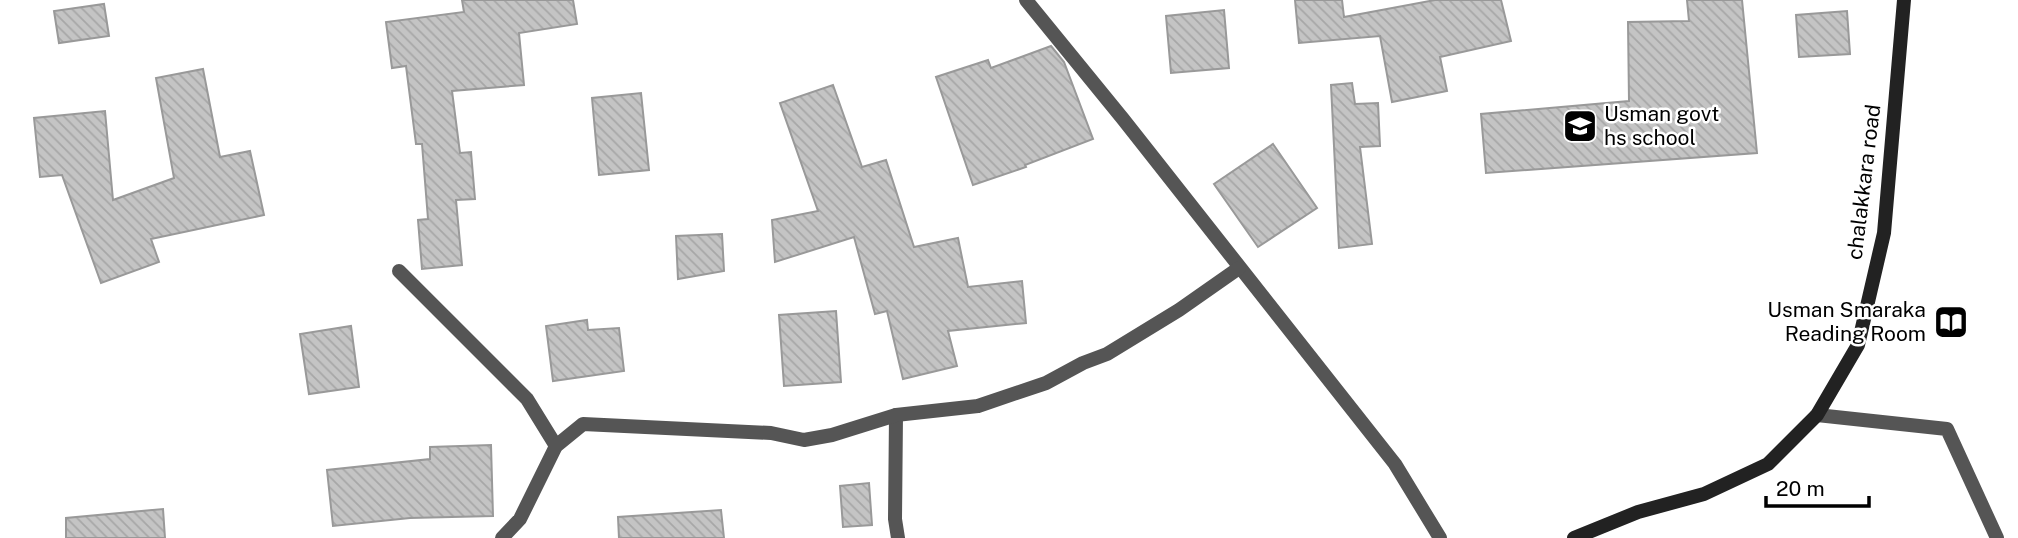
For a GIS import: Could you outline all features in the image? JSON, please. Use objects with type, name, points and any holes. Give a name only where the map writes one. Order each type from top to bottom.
[{"type":"main road","name":"chalakkara road","points":[[1574,538],[1638,512],[1704,494],[1768,464],[1817,415],[1858,345],[1884,233],[1904,0]]},
{"type":"street","points":[[1026,0],[1395,464],[1440,538]]},
{"type":"street","points":[[502,538],[520,519],[556,446],[583,424],[771,433],[804,440],[832,435],[896,415],[978,406],[1046,383],[1083,363],[1107,354],[1179,310],[1239,268]]},
{"type":"street","points":[[399,271],[527,399],[556,446]]},
{"type":"street","points":[[896,415],[895,519],[898,538]]},
{"type":"street","points":[[1817,415],[1947,429],[1997,538]]},
{"type":"building","points":[[462,0],[573,0],[577,24],[519,33],[524,85],[452,91],[460,153],[471,152],[475,199],[456,200],[462,265],[422,269],[418,220],[428,219],[422,144],[416,144],[406,66],[392,68],[386,22],[464,12]]},
{"type":"building","points":[[1295,0],[1342,0],[1344,17],[1435,0],[1501,0],[1511,41],[1440,57],[1447,91],[1392,102],[1380,36],[1299,43]]},
{"type":"building","points":[[1687,0],[1742,0],[1757,153],[1486,173],[1481,114],[1629,101],[1628,22],[1689,21]]},
{"type":"building","points":[[104,4],[109,36],[59,43],[54,11]]},
{"type":"building","points":[[1224,10],[1229,68],[1171,73],[1166,16]]},
{"type":"building","points":[[1847,11],[1850,54],[1799,57],[1796,15]]},
{"type":"building","points":[[1051,46],[1064,62],[1093,139],[1025,165],[1026,167],[973,185],[936,77],[988,60],[991,68]]},
{"type":"building","points":[[203,69],[220,157],[250,151],[264,215],[151,239],[159,262],[101,283],[62,175],[40,177],[34,118],[105,111],[113,200],[174,178],[156,78]]},
{"type":"building","points":[[1352,83],[1355,104],[1378,103],[1380,146],[1360,147],[1372,244],[1339,248],[1331,85]]},
{"type":"building","points":[[833,85],[862,167],[886,160],[914,247],[958,238],[968,287],[1022,281],[1026,323],[948,331],[957,366],[903,379],[887,311],[875,314],[854,237],[775,262],[772,220],[818,211],[780,103]]},
{"type":"building","points":[[641,93],[649,170],[599,175],[592,98]]},
{"type":"building","points":[[1273,144],[1317,208],[1258,247],[1214,184]]},
{"type":"building","points":[[722,234],[724,271],[678,279],[676,236]]},
{"type":"building","points":[[836,311],[841,382],[784,386],[779,315]]},
{"type":"building","points":[[587,320],[588,330],[619,328],[624,371],[553,381],[546,326]]},
{"type":"building","points":[[351,326],[359,387],[309,394],[300,334]]},
{"type":"building","points":[[491,445],[493,516],[410,518],[333,526],[327,470],[430,459],[430,447]]},
{"type":"building","points":[[869,483],[872,525],[843,527],[840,486]]},
{"type":"building","points":[[163,509],[165,538],[66,538],[66,518]]},
{"type":"building","points":[[721,510],[724,538],[619,538],[618,517]]},
{"type":"place","name":"Usman govt hs school","points":[[1580,126]]},
{"type":"place","name":"Usman Smaraka Reading Room","points":[[1951,322]]}]
